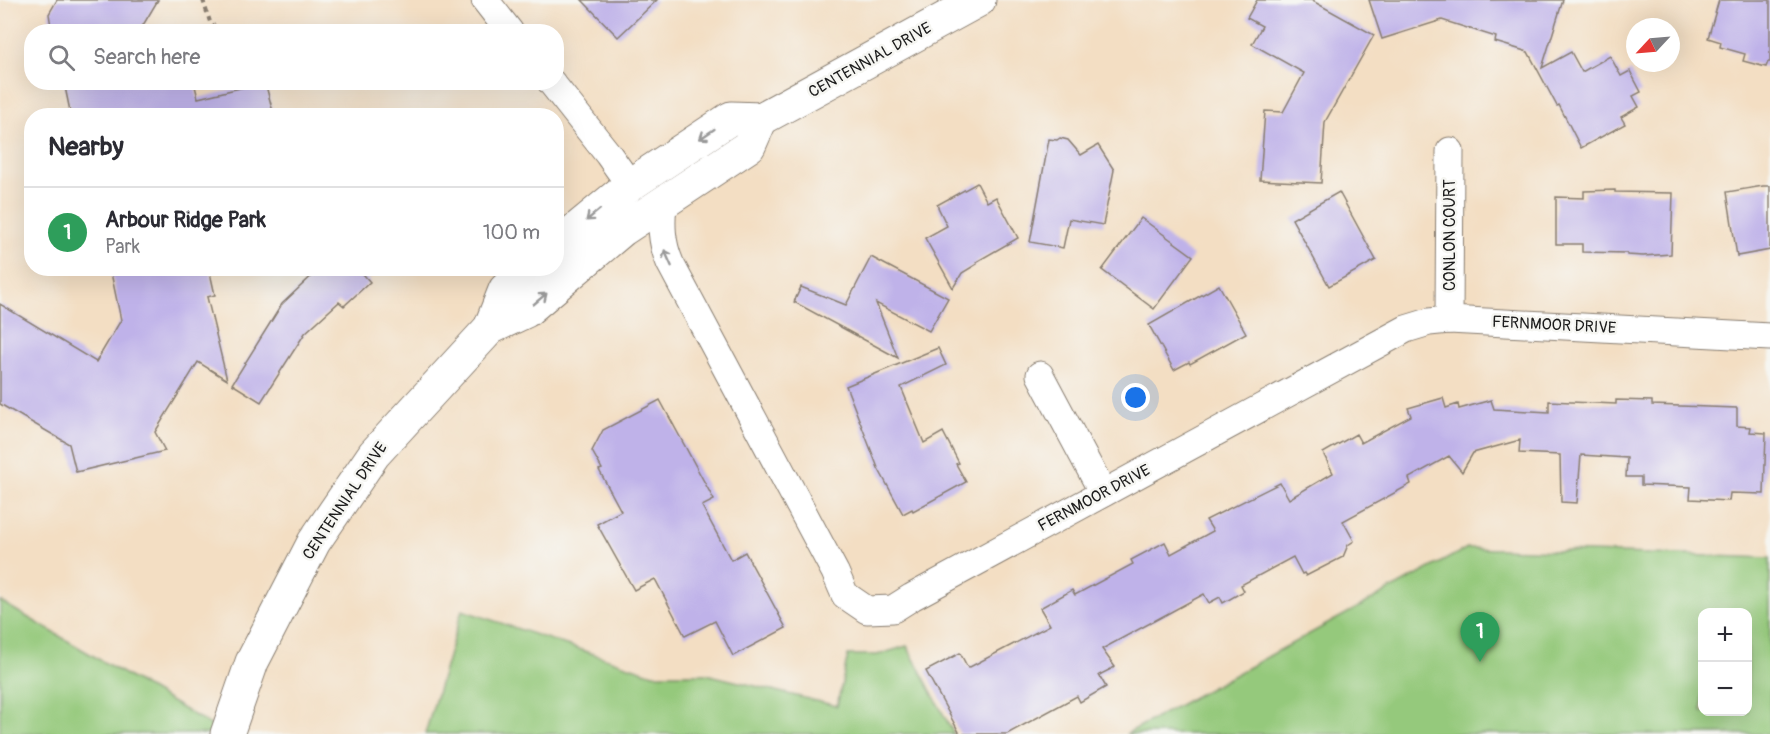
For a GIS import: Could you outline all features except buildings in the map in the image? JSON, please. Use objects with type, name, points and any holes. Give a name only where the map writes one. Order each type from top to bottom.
[{"type":"main road","name":"CENTENNIAL DRIVE","points":[[490,328],[526,311],[622,230],[749,146],[761,119],[980,0]]},
{"type":"main road","points":[[564,239],[630,185],[731,118],[761,119]]},
{"type":"main road","name":"CENTENNIAL DRIVE","points":[[227,734],[252,662],[314,542],[374,454],[490,328],[505,290],[522,276]]},
{"type":"street","points":[[484,0],[504,24]]},
{"type":"street","points":[[557,90],[630,185]]},
{"type":"street","name":"CONLON COURT","points":[[1449,320],[1450,151]]},
{"type":"street","name":"FERNMOOR DRIVE","points":[[663,202],[661,229],[664,248],[836,572],[845,595],[867,610],[893,609],[1406,329],[1429,322],[1449,320],[1770,337]]},
{"type":"street","points":[[1040,375],[1103,493]]},
{"type":"path","points":[[202,0],[212,24]]},
{"type":"green space","points":[[1467,548],[1770,558],[1770,734],[1126,734]]},
{"type":"green space","points":[[0,601],[226,734],[0,734]]},
{"type":"green space","points":[[462,610],[653,674],[706,674],[837,706],[848,655],[877,655],[907,646],[954,734],[425,734]]},
{"type":"place","name":"Arbour Ridge Park","points":[[1480,662]]}]
